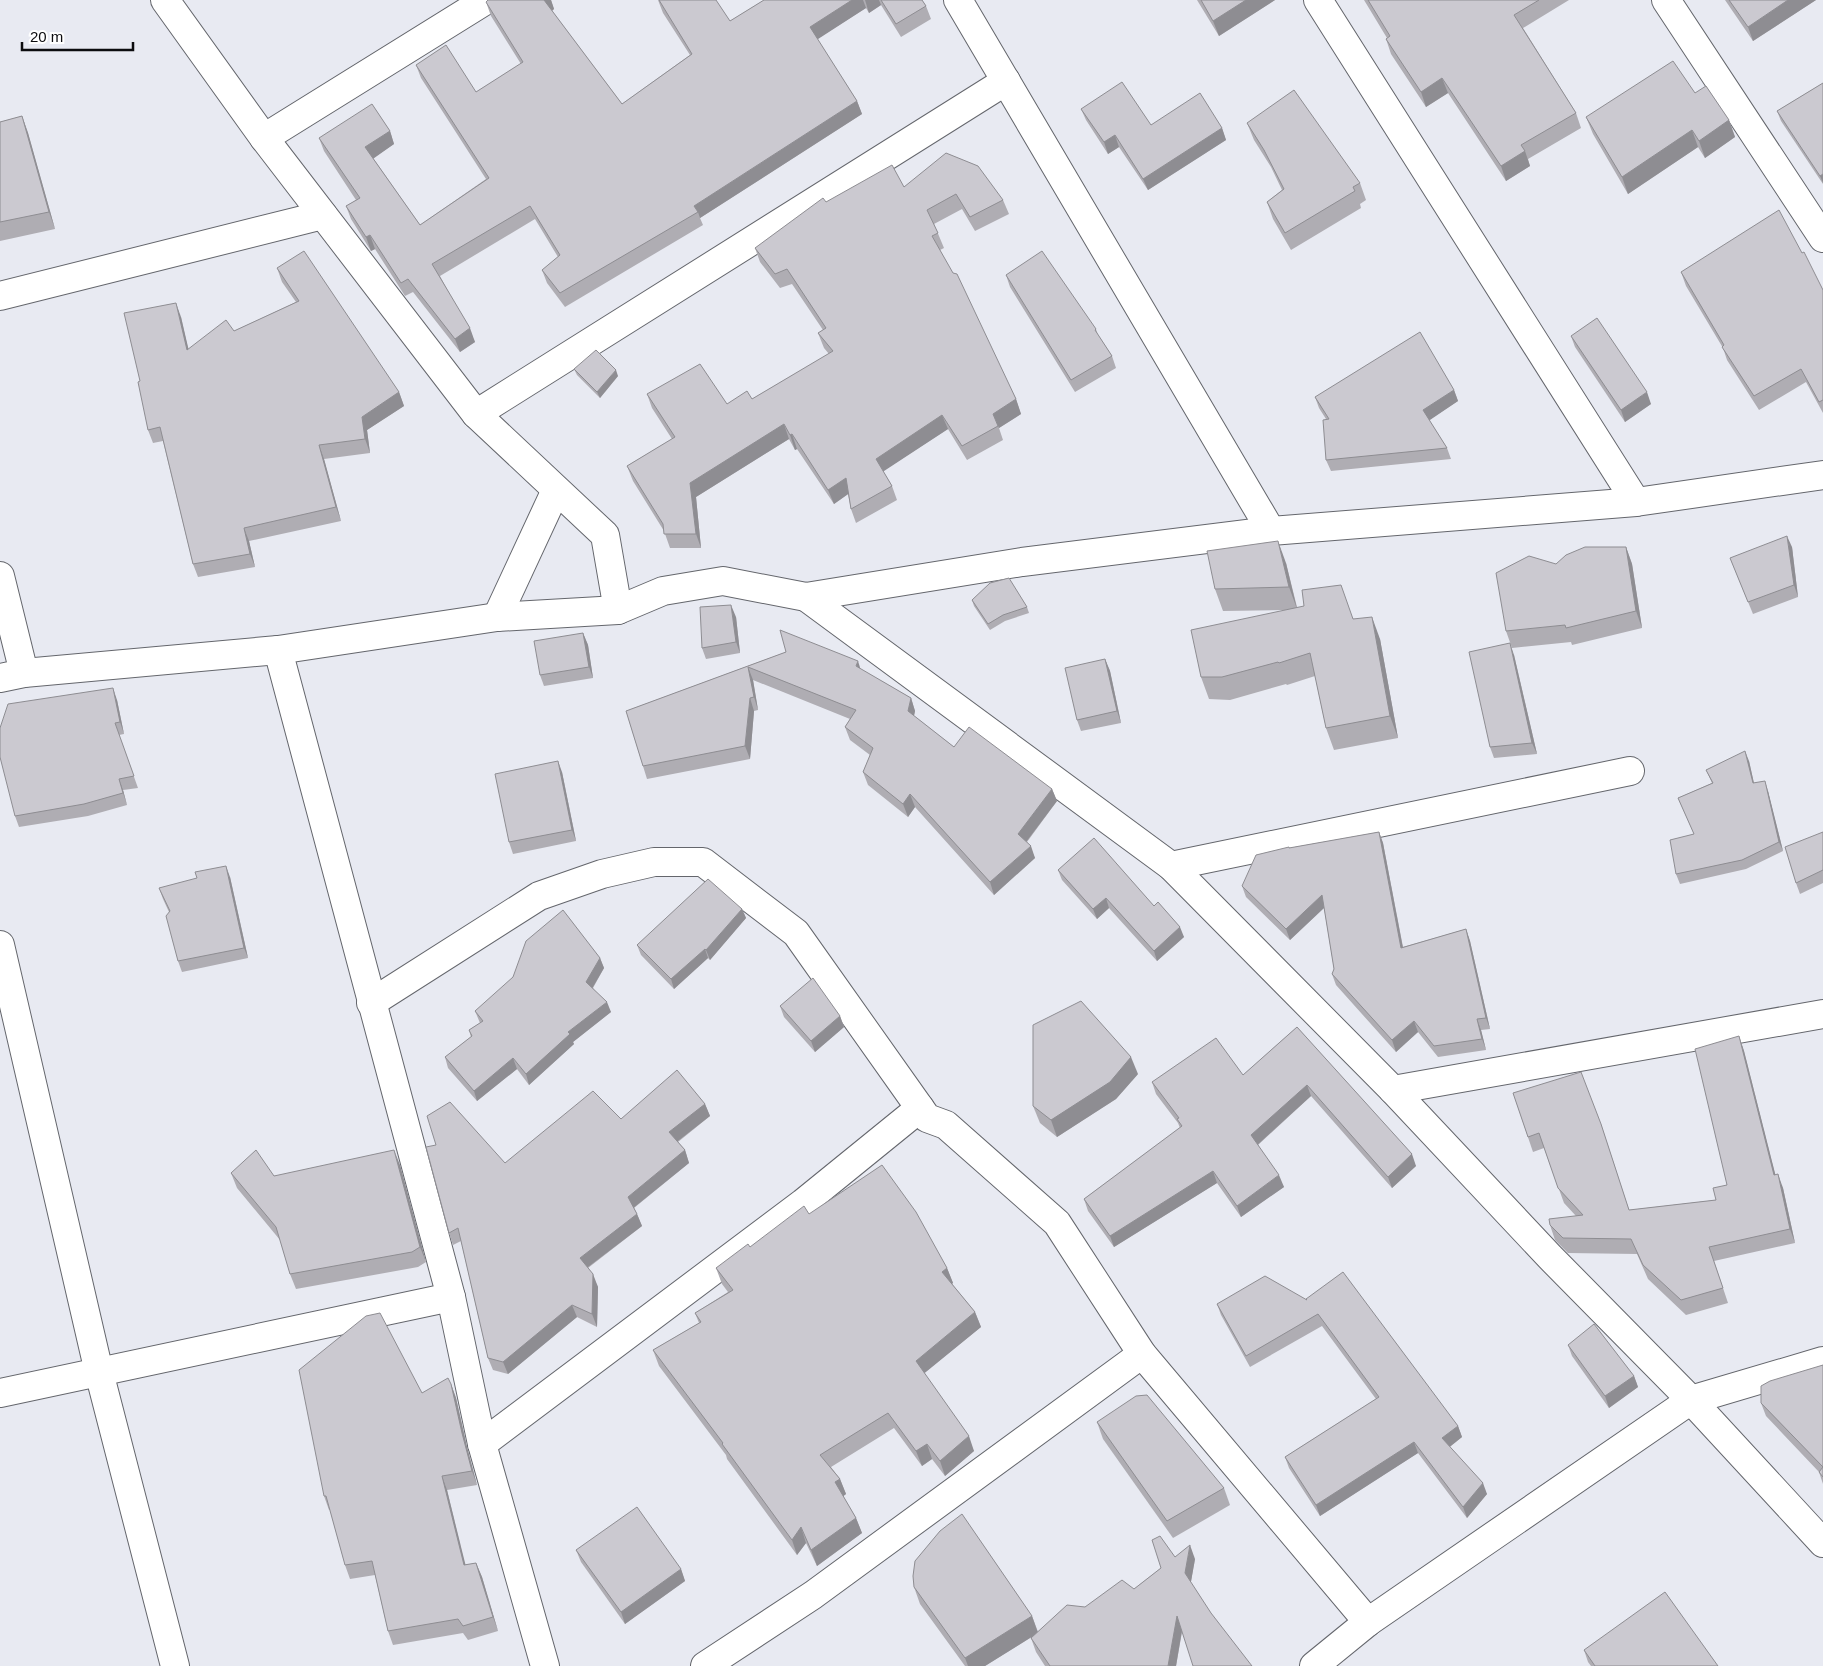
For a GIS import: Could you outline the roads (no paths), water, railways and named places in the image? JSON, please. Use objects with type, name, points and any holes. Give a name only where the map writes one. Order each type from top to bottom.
[{"type":"street","points":[[165,0],[264,138],[476,414],[605,535],[618,610]]},
{"type":"street","points":[[264,138],[486,0]]},
{"type":"street","points":[[958,0],[1271,531]]},
{"type":"street","points":[[1318,0],[1636,502]]},
{"type":"street","points":[[1666,0],[1823,238]]},
{"type":"street","points":[[476,414],[1006,81]]},
{"type":"street","points":[[0,296],[323,216]]},
{"type":"street","points":[[0,576],[12,676],[278,650],[497,617],[618,610],[663,590],[723,581],[806,597],[1022,562],[1271,531],[1636,502],[1823,475]]},
{"type":"street","points":[[497,617],[556,490]]},
{"type":"street","points":[[806,597],[1170,866],[1393,1090],[1550,1257],[1691,1400],[1823,1543]]},
{"type":"street","points":[[278,650],[371,1004],[451,1296],[482,1444],[545,1666]]},
{"type":"street","points":[[1170,866],[1630,771]]},
{"type":"street","points":[[371,1004],[539,896],[602,874],[654,862],[703,862],[796,933],[927,1118],[946,1124],[1057,1223],[1142,1354],[1368,1622]]},
{"type":"street","points":[[0,945],[99,1372],[175,1666]]},
{"type":"street","points":[[1393,1090],[1823,1014]]},
{"type":"street","points":[[482,1444],[803,1203],[920,1108]]},
{"type":"street","points":[[0,1393],[451,1296]]},
{"type":"street","points":[[706,1666],[813,1595],[1142,1354]]},
{"type":"street","points":[[1314,1666],[1368,1622],[1691,1400],[1823,1361]]}]
